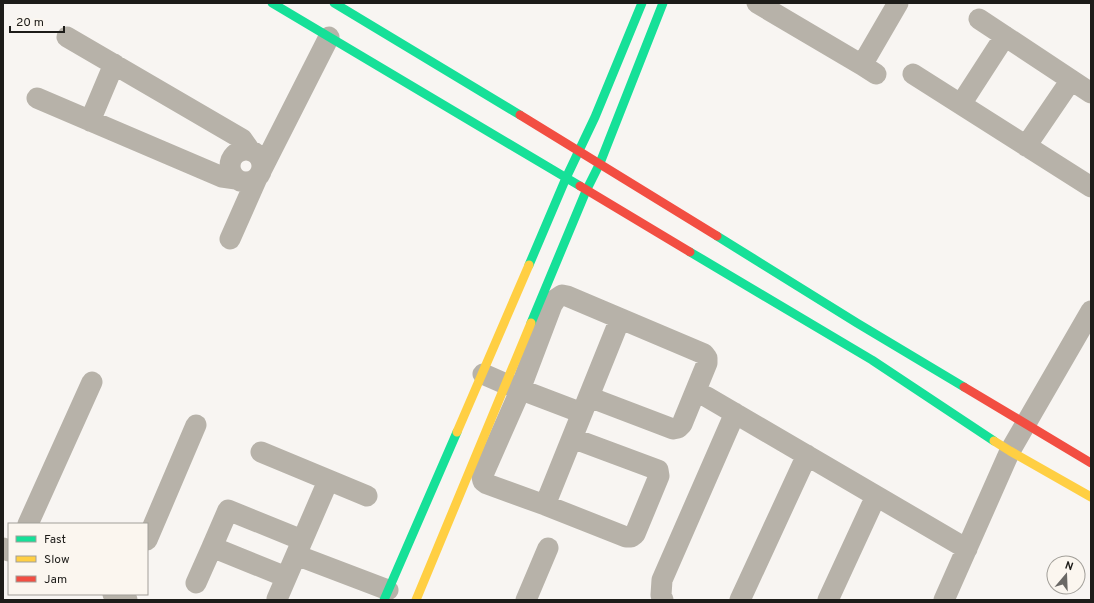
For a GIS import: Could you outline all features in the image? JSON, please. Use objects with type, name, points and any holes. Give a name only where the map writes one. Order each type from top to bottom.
[{"type":"street","points":[[272,3],[872,360],[1010,451],[1091,497]]},
{"type":"street","points":[[196,583],[228,510],[386,595],[483,374],[566,178],[596,117],[642,3]]},
{"type":"street","points":[[483,374],[511,392],[578,417],[658,470],[659,476],[635,534],[631,537],[626,537],[545,504],[487,484],[483,481],[482,472],[511,392],[586,191],[600,163],[664,3]]},
{"type":"street","points":[[763,4],[869,70],[898,3]]},
{"type":"street","points":[[340,4],[600,163],[857,323],[1091,463]]},
{"type":"street","points":[[979,19],[1091,93]]},
{"type":"street","points":[[961,104],[1005,36]]},
{"type":"street","points":[[67,37],[242,139],[261,159],[260,174]]},
{"type":"street","points":[[230,239],[260,174],[329,37]]},
{"type":"street","points":[[90,121],[114,64]]},
{"type":"street","points":[[913,74],[1091,187]]},
{"type":"street","points":[[1026,146],[1071,80]]},
{"type":"street","points":[[36,98],[222,177],[247,182],[260,174]]},
{"type":"street","points":[[236,179],[230,170],[229,164],[231,158],[239,150],[250,149]]},
{"type":"street","points":[[416,600],[511,392],[556,299],[562,295],[567,296],[704,354],[707,358],[707,363],[682,424],[678,428],[673,429],[578,417]]},
{"type":"street","points":[[944,600],[1010,451],[1091,311]]},
{"type":"street","points":[[545,504],[578,417],[620,318]]},
{"type":"street","points":[[28,523],[92,382]]},
{"type":"street","points":[[707,397],[967,549]]},
{"type":"street","points":[[663,600],[661,595],[662,580],[735,413]]},
{"type":"street","points":[[148,538],[196,425]]},
{"type":"street","points":[[261,452],[367,496]]},
{"type":"street","points":[[740,600],[806,455]]},
{"type":"street","points":[[277,599],[328,481]]},
{"type":"street","points":[[828,600],[876,496]]},
{"type":"street","points":[[212,547],[286,577]]},
{"type":"street","points":[[526,600],[548,548]]},
{"type":"traffic: fast","points":[[272,3],[580,186]]},
{"type":"traffic: fast","points":[[334,3],[520,115]]},
{"type":"traffic: fast","points":[[529,265],[566,178],[595,117],[642,3]]},
{"type":"traffic: fast","points":[[531,323],[586,191],[600,163],[663,3]]},
{"type":"traffic: fast","points":[[717,236],[857,323],[964,387]]},
{"type":"traffic: fast","points":[[690,252],[872,360],[994,441]]},
{"type":"traffic: fast","points":[[384,600],[457,432]]},
{"type":"traffic: slow","points":[[457,432],[529,265]]},
{"type":"traffic: slow","points":[[416,600],[531,323]]},
{"type":"traffic: slow","points":[[994,441],[1091,497]]},
{"type":"traffic: jam","points":[[520,115],[717,236]]},
{"type":"traffic: jam","points":[[580,186],[690,252]]},
{"type":"traffic: jam","points":[[964,387],[1091,463]]}]
